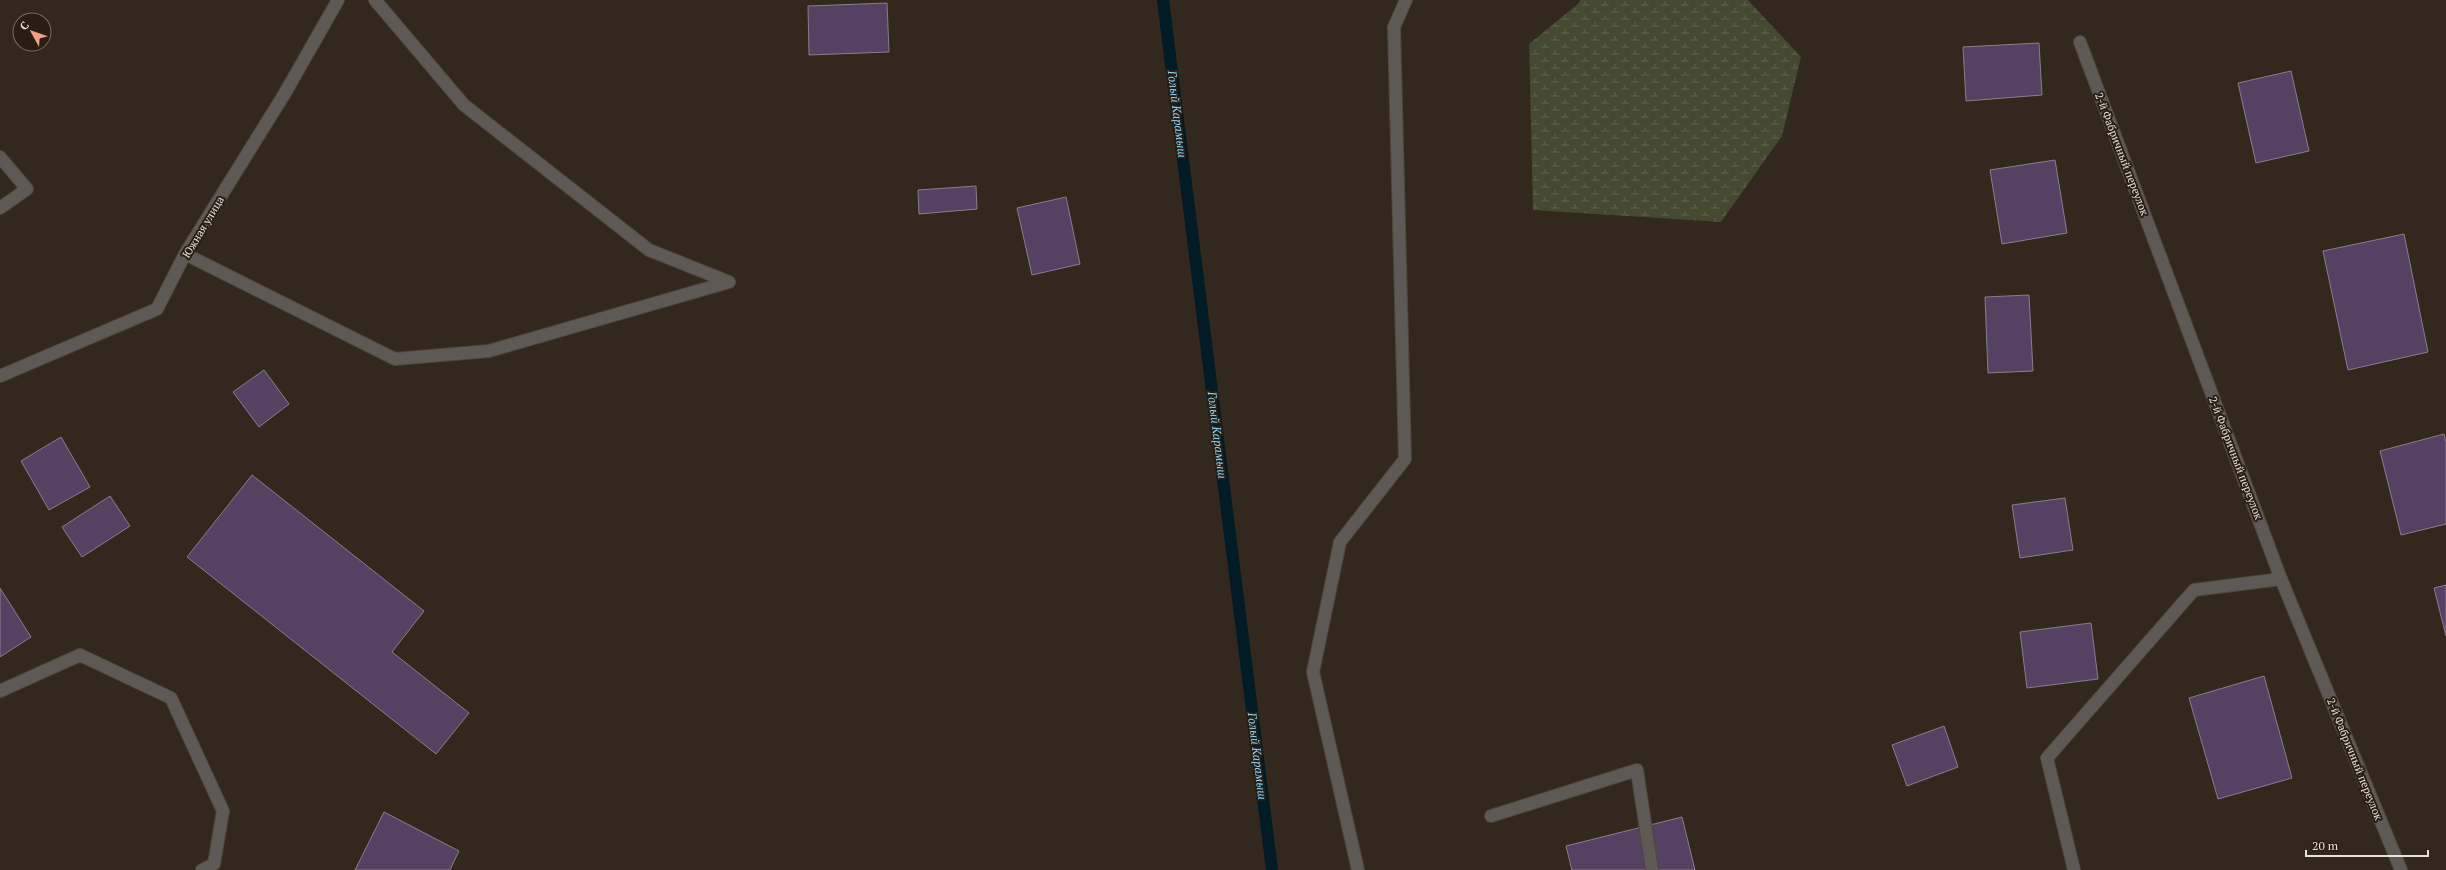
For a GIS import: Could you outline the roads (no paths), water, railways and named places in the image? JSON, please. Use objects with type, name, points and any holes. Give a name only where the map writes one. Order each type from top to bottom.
[{"type":"street","name":"Южная улица","points":[[0,376],[157,309],[185,254],[285,93],[338,0]]},
{"type":"street","points":[[185,254],[395,359],[489,351],[729,282],[649,250],[470,110],[375,0]]},
{"type":"street","points":[[1358,870],[1313,672],[1340,542],[1405,459],[1394,27],[1406,0]]},
{"type":"street","name":"2-й Фабричный переулок","points":[[2080,42],[2281,579],[2401,870]]},
{"type":"street","points":[[0,157],[27,189],[0,208]]},
{"type":"street","points":[[2074,870],[2047,758],[2194,590],[2281,579]]},
{"type":"street","points":[[0,691],[80,655],[171,698],[223,811],[214,864],[202,870]]},
{"type":"street","points":[[1492,816],[1637,770],[1652,870]]},
{"type":"waterway","name":"Голый Карамыш","points":[[1163,0],[1272,870]]}]
